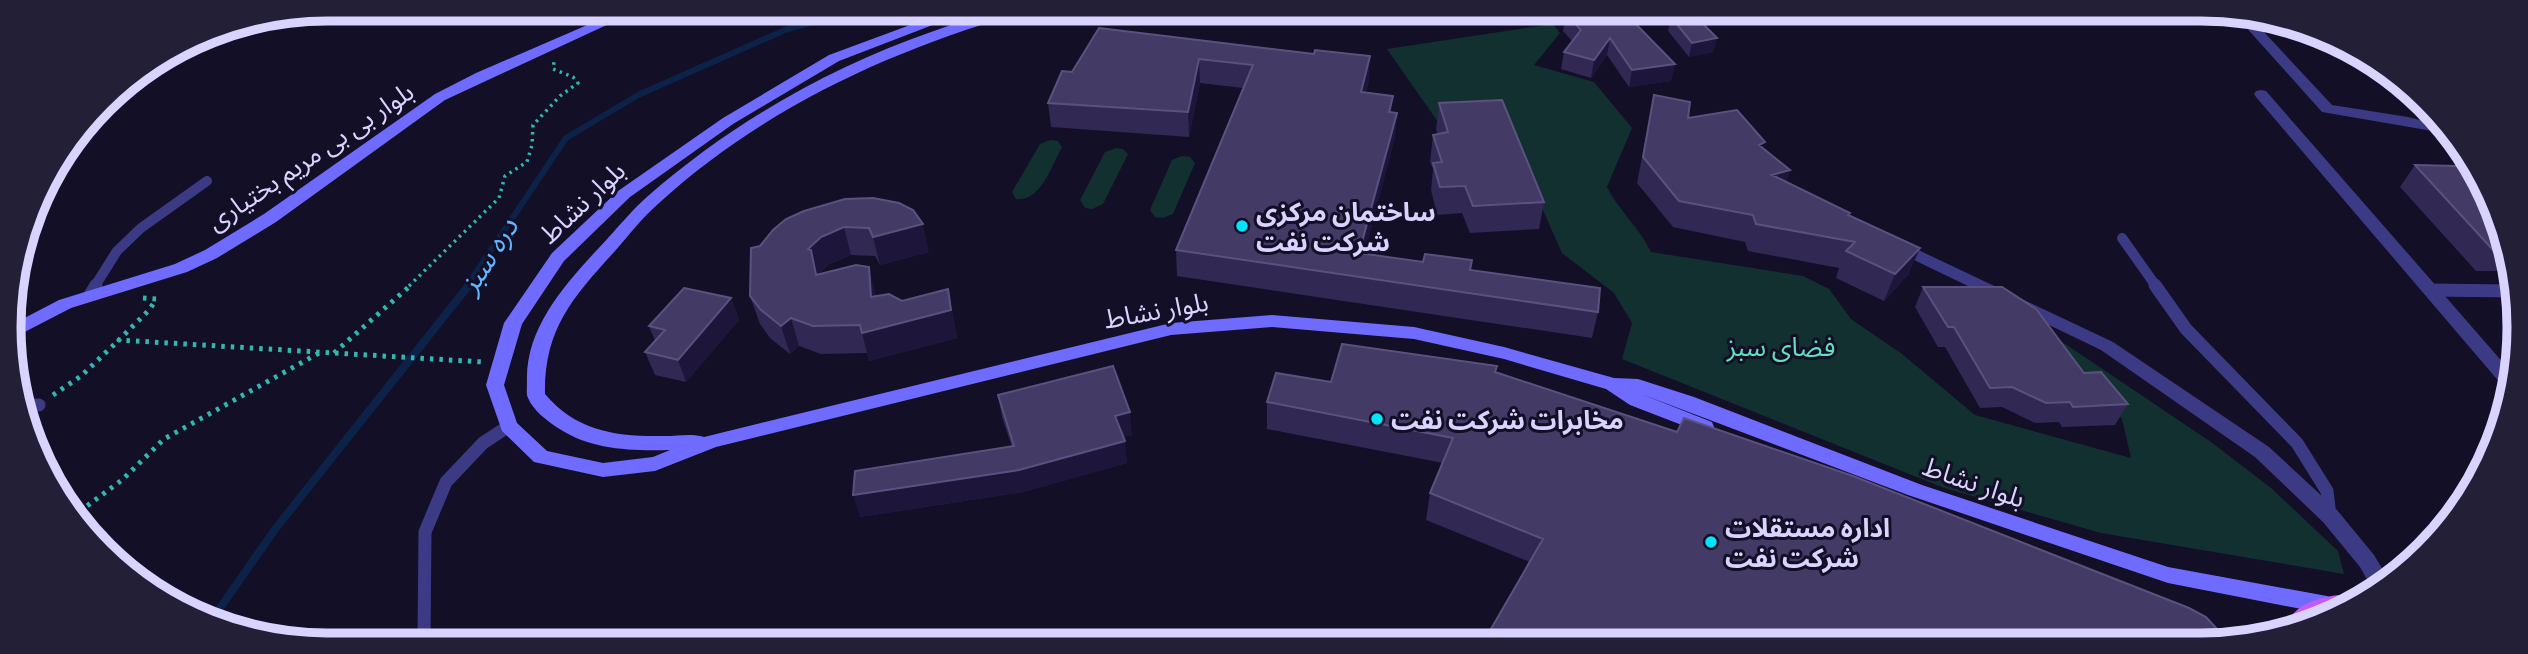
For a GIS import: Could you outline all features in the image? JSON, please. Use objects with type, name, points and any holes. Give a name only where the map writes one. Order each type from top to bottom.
[{"type":"main road","name":"بلوار بی بی مریم بختیاری","points":[[21,327],[90,295],[150,278],[211,254],[270,218],[440,97],[481,76],[607,21]]},
{"type":"main road","name":"بلوار نشاط","points":[[927,21],[834,58],[728,121],[624,194],[558,257],[513,323],[495,385],[509,426],[541,457],[603,470],[655,464],[712,442],[1171,329],[1272,321],[1414,333],[1504,353],[1612,384],[1632,384],[1687,402],[1916,491],[2168,575],[2326,606]]},
{"type":"main road","name":"بلوار نشاط","points":[[712,442],[635,443],[593,437],[559,421],[536,396],[536,365],[545,334],[583,276],[653,200],[730,139],[806,93],[892,51],[972,21]]},
{"type":"main road","name":"بلوار نشاط","points":[[1612,384],[1637,400],[1954,524]]},
{"type":"street","points":[[2251,25],[2327,108],[2433,128]]},
{"type":"street","points":[[2261,94],[2503,374]]},
{"type":"street","points":[[1876,235],[2107,346],[2262,452],[2330,516],[2359,549],[2376,577]]},
{"type":"lane","points":[[90,295],[117,251],[141,228],[207,181]]},
{"type":"lane","points":[[2122,238],[2186,328],[2297,443],[2327,491],[2330,516]]},
{"type":"lane","points":[[2430,290],[2504,291]]},
{"type":"lane","points":[[31,405],[38,405]]},
{"type":"lane","points":[[424,633],[425,532],[446,482],[483,443],[509,426]]},
{"type":"path","points":[[334,353],[393,302],[499,198],[505,176],[527,162],[532,145],[533,125],[560,96],[578,83],[573,77],[553,69],[552,63],[561,59]]},
{"type":"path","points":[[38,405],[81,376],[150,309],[156,299],[138,298]]},
{"type":"path","points":[[119,340],[484,362]]},
{"type":"path","points":[[82,510],[122,480],[164,439],[320,352]]},
{"type":"green space","name":"فضای سبز","points":[[1553,24],[1560,33],[1534,65],[1594,82],[1632,128],[1607,187],[1651,252],[1803,276],[1829,289],[1851,319],[1902,354],[1975,415],[2131,458],[2122,419],[2049,333],[2211,442],[2271,488],[2338,551],[2344,574],[2101,533],[1944,488],[1622,359],[1632,323],[1614,293],[1562,253],[1504,123],[1438,122],[1387,49]]},
{"type":"green space","points":[[1050,140],[1058,141],[1062,147],[1045,181],[1032,195],[1016,199],[1012,192],[1040,144]]},
{"type":"green space","points":[[1116,148],[1123,149],[1128,154],[1103,204],[1092,209],[1085,208],[1080,200],[1105,152]]},
{"type":"green space","points":[[1182,156],[1190,157],[1195,163],[1173,214],[1163,218],[1155,217],[1150,210],[1172,160]]},
{"type":"building","points":[[1573,21],[1633,21],[1675,64],[1632,70],[1610,38],[1594,60],[1564,52],[1581,30]]},
{"type":"building","points":[[1674,21],[1700,21],[1717,38],[1692,43]]},
{"type":"building","points":[[1099,28],[1314,54],[1315,50],[1370,56],[1361,92],[1393,96],[1389,112],[1397,113],[1359,253],[1423,262],[1425,254],[1472,260],[1470,270],[1600,288],[1598,312],[1176,250],[1253,65],[1199,59],[1188,112],[1048,103],[1062,71],[1072,72]]},
{"type":"building","points":[[1654,95],[1690,102],[1688,118],[1737,110],[1765,142],[1759,145],[1790,170],[1772,175],[1850,213],[1848,215],[1920,248],[1895,274],[1846,251],[1855,242],[1756,224],[1753,215],[1679,201],[1643,157]]},
{"type":"building","points":[[1502,100],[1544,202],[1473,206],[1465,186],[1440,187],[1433,163],[1442,162],[1433,135],[1448,132],[1439,103]]},
{"type":"building","points":[[2415,165],[2457,166],[2467,175],[2491,229],[2497,250],[2493,250]]},
{"type":"building","points":[[873,198],[899,203],[913,210],[923,224],[873,237],[869,228],[844,227],[821,237],[808,249],[811,250],[816,275],[856,265],[869,267],[871,297],[889,294],[902,301],[948,289],[951,310],[862,333],[860,325],[813,326],[791,318],[781,326],[761,310],[750,296],[751,248],[760,246],[786,219],[804,211],[845,199]]},
{"type":"building","points":[[1923,287],[2002,287],[2036,309],[2084,373],[2101,372],[2128,404],[2073,407],[2070,402],[2046,403],[2012,387],[1990,388],[1954,327],[1948,327]]},
{"type":"building","points":[[684,288],[731,298],[678,360],[645,352],[665,330],[649,326]]},
{"type":"building","name":"اداره مستقلات شرکت نفت","points":[[1342,344],[1497,366],[1495,372],[1677,432],[1684,418],[1853,476],[2189,608],[2206,617],[2220,632],[1489,633],[1543,539],[1430,493],[1453,438],[1267,402],[1276,373],[1331,382]]},
{"type":"building","points":[[1113,366],[1130,412],[1115,416],[1125,441],[1019,470],[853,495],[855,471],[1014,446],[998,395]]},
{"type":"waterway","name":"دره سبز","points":[[467,286],[566,138],[638,95],[785,30],[816,21]]},
{"type":"waterway","name":"دره سبز","points":[[217,613],[276,528],[469,285]]},
{"type":"place","name":"ساختمان مرکزی شرکت نفت","points":[[1242,226]]},
{"type":"place","name":"مخابرات شرکت نفت","points":[[1377,419]]},
{"type":"place","name":"اداره مستقلات شرکت نفت","points":[[1711,542]]}]
